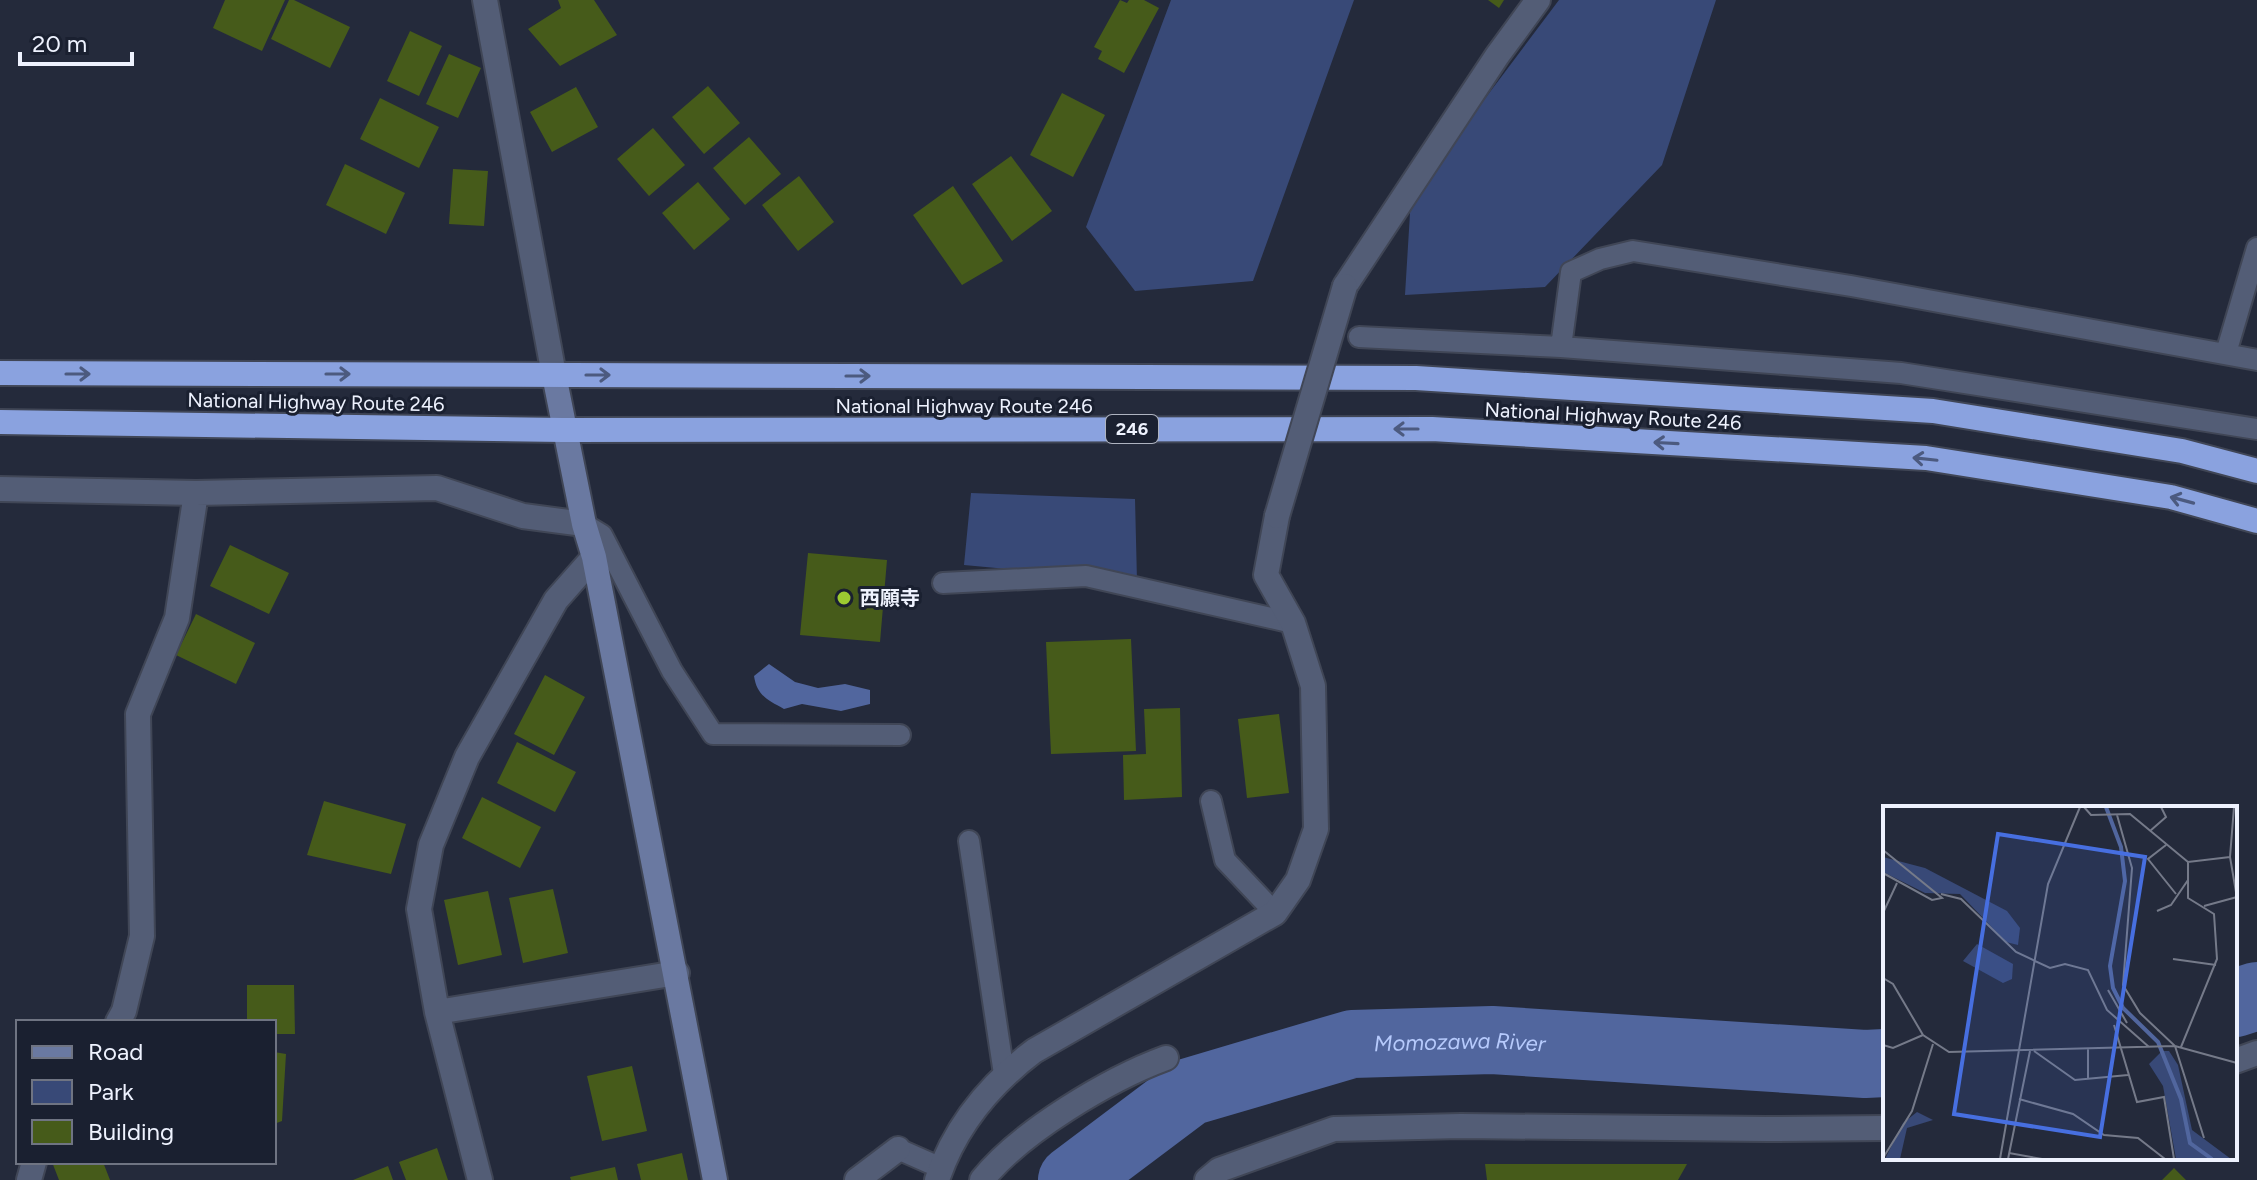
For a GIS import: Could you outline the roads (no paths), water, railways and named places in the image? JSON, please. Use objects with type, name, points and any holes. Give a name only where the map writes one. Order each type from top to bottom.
[{"type":"highway","name":"National Highway Route 246","points":[[0,373],[1416,378],[1933,411],[2182,451],[2257,471]]},
{"type":"highway","name":"National Highway Route 246","points":[[0,422],[563,430],[1447,430],[1926,458],[2171,497],[2257,521]]},
{"type":"street","points":[[485,0],[563,430],[594,557],[715,1180]]},
{"type":"street","points":[[939,1174],[968,1115],[1004,1074],[1034,1051],[1275,913],[1298,880],[1316,829],[1313,686],[1293,623],[1266,575],[1277,516],[1345,286],[1497,56],[1538,0]]},
{"type":"street","points":[[0,489],[196,493],[437,488],[523,516],[584,524]]},
{"type":"street","points":[[119,1020],[142,936],[138,714],[177,618],[196,493]]},
{"type":"street","points":[[480,1180],[437,1012],[419,909],[431,845],[467,757],[556,600],[594,557]]},
{"type":"street","points":[[437,1012],[677,973]]},
{"type":"street","points":[[2237,1060],[2257,1053]]},
{"type":"street","points":[[982,1180],[1030,1136],[1085,1099],[1144,1066],[1166,1058]]},
{"type":"street","points":[[1207,1180],[1219,1170],[1334,1129],[1461,1126],[1883,1128]]},
{"type":"street","points":[[857,1180],[898,1149]]},
{"type":"lane","points":[[2226,353],[2257,248]]},
{"type":"lane","points":[[1561,347],[1571,272],[1600,259],[1633,251],[1851,286],[2257,360]]},
{"type":"lane","points":[[1359,337],[1561,347],[1901,373],[2257,429]]},
{"type":"lane","points":[[584,524],[602,535],[672,671],[713,734],[900,735]]},
{"type":"lane","points":[[943,583],[1086,576],[1293,623]]},
{"type":"lane","points":[[1211,801],[1225,860],[1275,913]]},
{"type":"lane","points":[[969,841],[1004,1074]]},
{"type":"lane","points":[[898,1149],[939,1174]]},
{"type":"waterway","name":"Momozawa River","points":[[2237,1002],[2257,996]]},
{"type":"waterway","name":"Momozawa River","points":[[1072,1180],[1189,1092],[1352,1044],[1492,1040],[1883,1063]]},
{"type":"place","name":"西願寺","points":[[844,598]]}]
